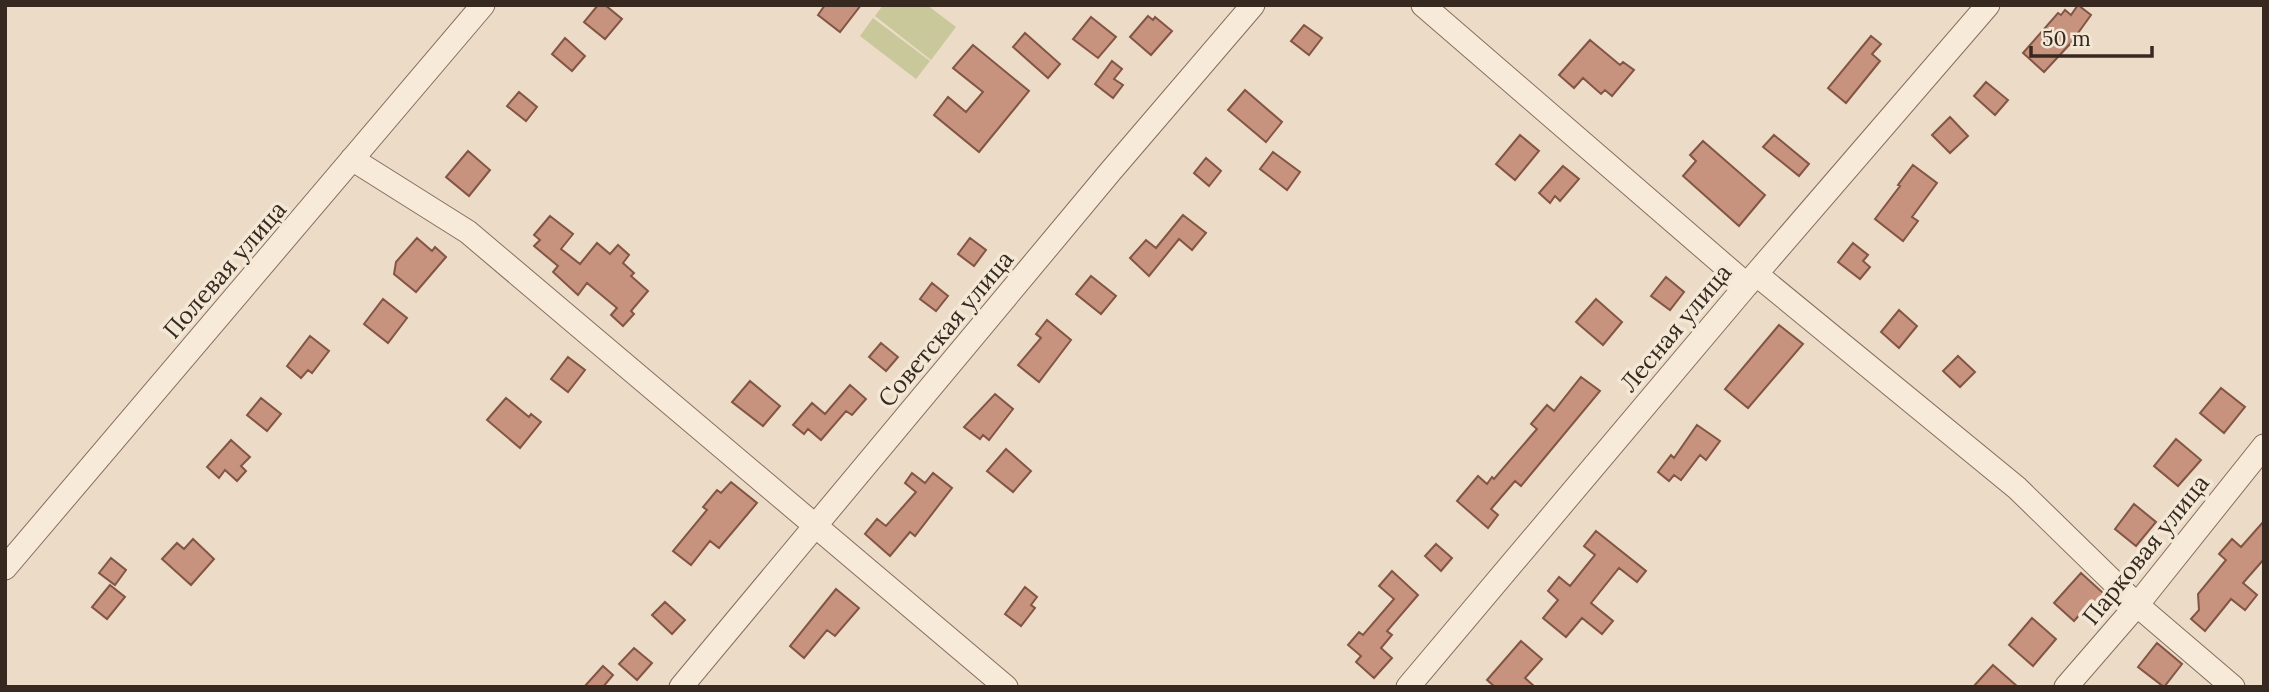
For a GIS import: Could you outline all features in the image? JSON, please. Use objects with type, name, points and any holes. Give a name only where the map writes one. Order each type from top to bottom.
[{"type":"street","name":"Полевая улица","points":[[5,568],[483,5]]},
{"type":"street","name":"Советская улица","points":[[681,687],[1110,172],[1253,5]]},
{"type":"street","points":[[1423,5],[1751,279],[2017,488],[2137,605],[2233,687]]},
{"type":"street","name":"Лесная улица","points":[[1408,687],[1751,279],[1987,5]]},
{"type":"street","points":[[352,159],[468,232],[1006,687]]},
{"type":"street","name":"Парковая улица","points":[[2066,687],[2137,605],[2264,446]]},
{"type":"green space","points":[[883,5],[927,5],[956,27],[931,60],[875,16]]},
{"type":"green space","points":[[873,18],[930,61],[916,79],[860,36]]},
{"type":"building","points":[[598,5],[605,5],[622,19],[605,39],[584,22]]},
{"type":"building","points":[[825,5],[861,5],[840,32],[818,15]]},
{"type":"building","points":[[2078,5],[2091,15],[2070,44],[2044,72],[2023,53],[2058,13],[2061,15],[2065,10],[2071,15]]},
{"type":"building","points":[[1148,16],[1153,20],[1155,17],[1172,31],[1151,55],[1130,37]]},
{"type":"building","points":[[1091,17],[1116,37],[1098,58],[1073,39]]},
{"type":"building","points":[[1304,25],[1322,38],[1309,55],[1291,41]]},
{"type":"building","points":[[1025,33],[1060,64],[1048,78],[1013,47]]},
{"type":"building","points":[[1871,36],[1881,44],[1872,54],[1880,61],[1846,103],[1828,88]]},
{"type":"building","points":[[565,38],[585,56],[572,71],[552,54]]},
{"type":"building","points":[[1590,40],[1620,65],[1623,62],[1634,70],[1612,96],[1605,90],[1601,94],[1583,78],[1574,88],[1559,75]]},
{"type":"building","points":[[973,45],[1029,91],[979,152],[934,115],[948,97],[966,112],[983,92],[953,68]]},
{"type":"building","points":[[1112,61],[1122,69],[1114,79],[1123,85],[1113,98],[1095,84]]},
{"type":"building","points":[[1986,82],[2008,100],[1995,115],[1974,96]]},
{"type":"building","points":[[1245,90],[1282,122],[1266,142],[1228,110]]},
{"type":"building","points":[[519,92],[537,107],[526,121],[507,106]]},
{"type":"building","points":[[1950,117],[1968,136],[1950,153],[1932,135]]},
{"type":"building","points":[[1520,135],[1539,151],[1515,180],[1496,164]]},
{"type":"building","points":[[1774,135],[1809,164],[1799,176],[1763,147]]},
{"type":"building","points":[[1703,141],[1765,195],[1739,226],[1683,176],[1696,161],[1690,155]]},
{"type":"building","points":[[468,151],[490,170],[469,196],[446,177]]},
{"type":"building","points":[[1273,152],[1300,172],[1287,190],[1260,169]]},
{"type":"building","points":[[1206,158],[1221,171],[1209,186],[1194,173]]},
{"type":"building","points":[[1913,165],[1937,183],[1912,217],[1918,221],[1903,241],[1875,219]]},
{"type":"building","points":[[1563,166],[1579,179],[1560,201],[1555,196],[1550,203],[1539,193]]},
{"type":"building","points":[[1183,215],[1206,233],[1192,250],[1179,239],[1149,276],[1130,258],[1146,240],[1156,248]]},
{"type":"building","points":[[550,216],[573,234],[561,249],[580,264],[597,243],[610,254],[618,245],[629,255],[623,263],[634,273],[631,276],[648,291],[631,311],[634,314],[623,326],[611,315],[617,308],[587,283],[578,295],[553,272],[558,266],[534,246],[540,240],[534,235]]},
{"type":"building","points":[[417,238],[432,251],[435,247],[446,257],[416,292],[394,274],[396,262]]},
{"type":"building","points":[[970,238],[986,250],[974,266],[958,254]]},
{"type":"building","points":[[1853,243],[1868,255],[1863,261],[1870,267],[1860,279],[1838,262]]},
{"type":"building","points":[[1091,276],[1116,296],[1101,314],[1076,294]]},
{"type":"building","points":[[1666,277],[1684,292],[1670,310],[1651,296]]},
{"type":"building","points":[[932,283],[948,296],[936,311],[920,299]]},
{"type":"building","points":[[383,299],[407,318],[388,343],[364,324]]},
{"type":"building","points":[[1596,299],[1622,322],[1603,345],[1576,322]]},
{"type":"building","points":[[1899,310],[1917,326],[1899,348],[1881,332]]},
{"type":"building","points":[[1047,320],[1071,340],[1039,382],[1018,365],[1041,338],[1036,334]]},
{"type":"building","points":[[1779,325],[1803,344],[1748,408],[1725,389]]},
{"type":"building","points":[[310,336],[329,351],[312,373],[308,370],[301,378],[287,366]]},
{"type":"building","points":[[881,343],[898,357],[886,371],[869,357]]},
{"type":"building","points":[[1958,356],[1975,372],[1960,387],[1943,371]]},
{"type":"building","points":[[568,357],[585,370],[568,392],[551,379]]},
{"type":"building","points":[[1581,377],[1600,391],[1521,486],[1515,481],[1491,509],[1498,515],[1488,528],[1457,501],[1478,476],[1487,484],[1492,477],[1494,479],[1537,429],[1531,424],[1547,405],[1554,411]]},
{"type":"building","points":[[750,381],[780,406],[763,426],[732,402]]},
{"type":"building","points":[[850,385],[866,399],[852,415],[846,411],[821,440],[808,429],[804,434],[793,425],[812,403],[825,414]]},
{"type":"building","points":[[2221,388],[2245,407],[2224,433],[2200,413]]},
{"type":"building","points":[[995,394],[1013,409],[989,440],[983,435],[980,439],[964,427]]},
{"type":"building","points":[[261,398],[281,414],[267,431],[247,415]]},
{"type":"building","points":[[506,398],[529,417],[531,414],[541,422],[520,448],[487,420]]},
{"type":"building","points":[[1697,425],[1720,441],[1706,460],[1700,455],[1681,480],[1674,475],[1669,481],[1658,472],[1671,455],[1674,458]]},
{"type":"building","points":[[2176,439],[2201,460],[2178,486],[2154,466]]},
{"type":"building","points":[[231,440],[250,457],[241,466],[246,471],[237,481],[225,470],[219,478],[207,467]]},
{"type":"building","points":[[1006,449],[1031,471],[1013,492],[987,471]]},
{"type":"building","points":[[912,473],[925,483],[933,473],[952,488],[915,536],[910,532],[890,556],[865,534],[877,519],[886,526],[916,492],[905,483]]},
{"type":"building","points":[[731,482],[757,503],[719,548],[710,541],[691,565],[673,551],[707,510],[703,507],[717,490],[721,493]]},
{"type":"building","points":[[2134,504],[2156,522],[2136,546],[2115,529]]},
{"type":"building","points":[[2264,521],[2264,559],[2243,583],[2257,595],[2245,610],[2231,599],[2205,631],[2191,619],[2199,610],[2198,594],[2226,560],[2219,554],[2232,539],[2241,547]]},
{"type":"building","points":[[1596,531],[1646,571],[1637,582],[1619,568],[1591,603],[1613,621],[1602,634],[1582,618],[1566,637],[1543,618],[1558,600],[1548,591],[1559,577],[1570,586],[1595,555],[1584,546]]},
{"type":"building","points":[[193,539],[214,559],[191,585],[162,559],[177,543],[184,549]]},
{"type":"building","points":[[1436,544],[1452,558],[1441,571],[1425,556]]},
{"type":"building","points":[[111,558],[126,570],[115,585],[99,573]]},
{"type":"building","points":[[1392,571],[1418,595],[1387,631],[1392,635],[1381,648],[1392,658],[1374,678],[1356,662],[1361,656],[1348,645],[1359,632],[1363,635],[1394,599],[1379,586]]},
{"type":"building","points":[[2081,573],[2113,602],[2103,613],[2091,602],[2074,621],[2054,603]]},
{"type":"building","points":[[110,585],[125,597],[107,619],[92,607]]},
{"type":"building","points":[[1025,587],[1037,597],[1031,605],[1035,608],[1021,626],[1005,614]]},
{"type":"building","points":[[836,589],[859,608],[835,636],[827,630],[804,658],[790,646]]},
{"type":"building","points":[[665,602],[685,620],[672,634],[652,615]]},
{"type":"building","points":[[2032,618],[2056,639],[2033,666],[2009,645]]},
{"type":"building","points":[[1521,641],[1542,659],[1525,678],[1535,687],[1495,687],[1487,680]]},
{"type":"building","points":[[2157,643],[2182,664],[2164,687],[2138,667]]},
{"type":"building","points":[[634,648],[652,663],[637,680],[619,664]]},
{"type":"building","points":[[1993,665],[2018,687],[1973,687]]},
{"type":"building","points":[[603,666],[613,675],[603,687],[584,687]]}]
